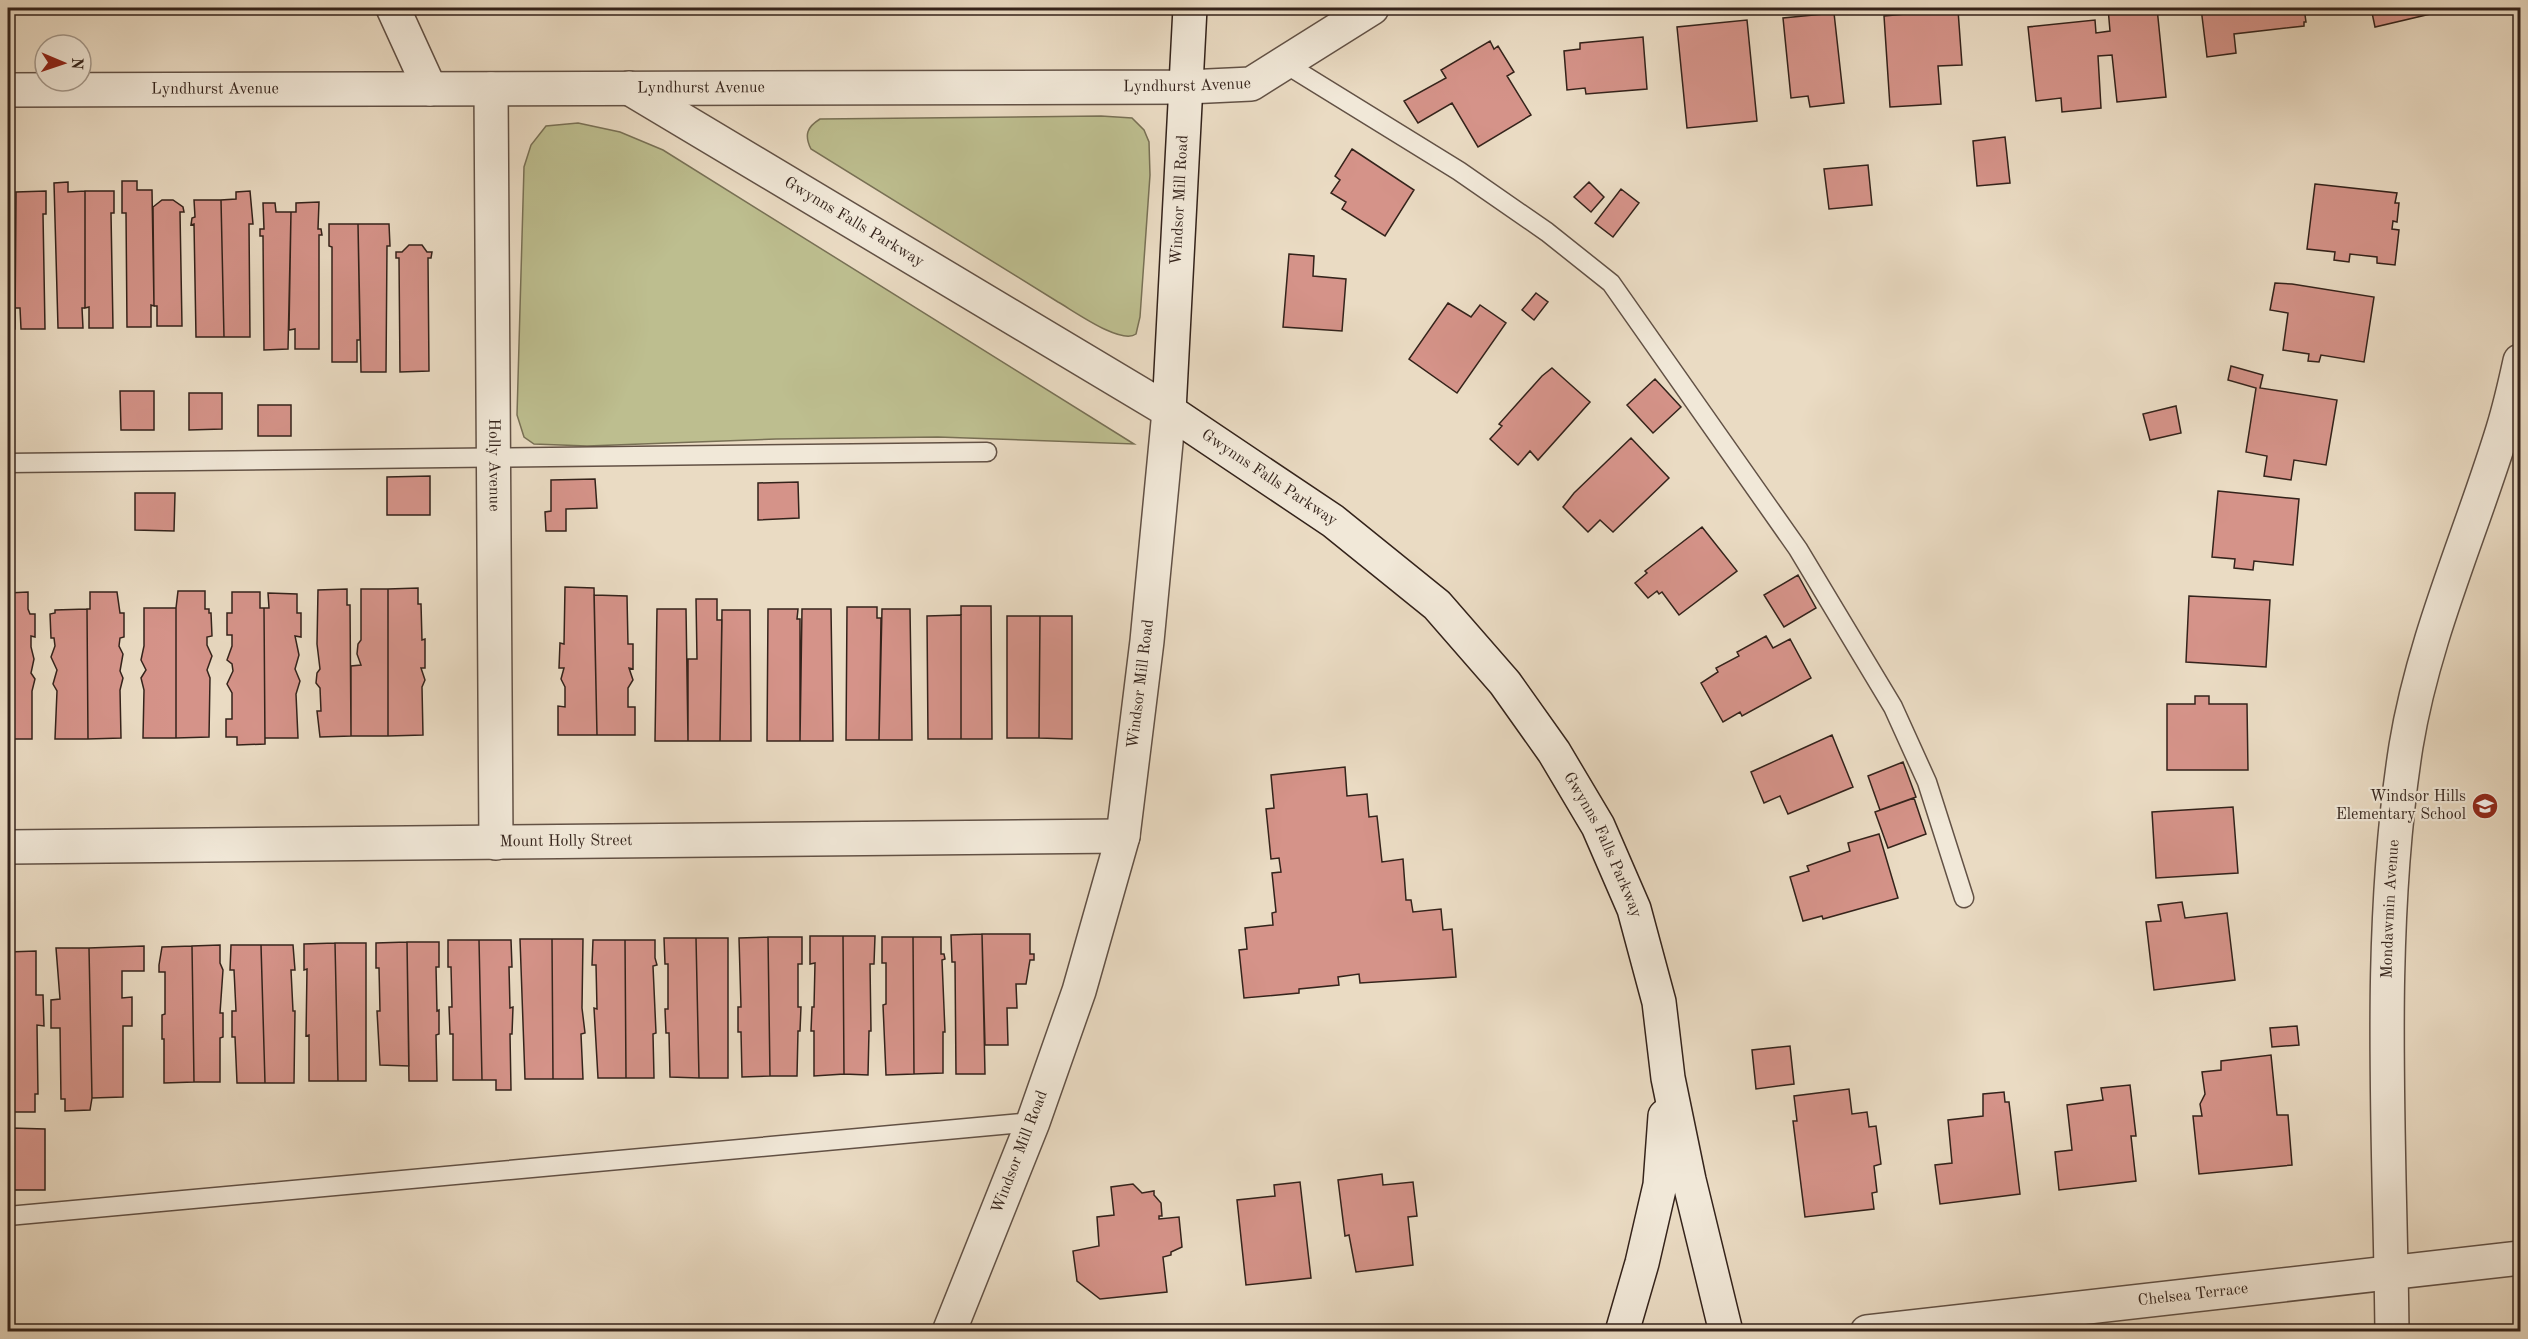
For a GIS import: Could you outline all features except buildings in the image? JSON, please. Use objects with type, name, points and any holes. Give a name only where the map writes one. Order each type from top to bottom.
[{"type":"street","points":[[393,8],[430,89]]},
{"type":"street","name":"Windsor Mill Road","points":[[949,1332],[1033,1122],[1079,991],[1123,836],[1147,641],[1168,411],[1190,8]]},
{"type":"street","name":"Lyndhurst Avenue","points":[[8,90],[1187,87],[1251,84],[1372,8]]},
{"type":"street","name":"Gwynns Falls Parkway","points":[[629,88],[1168,411],[1334,521],[1437,605],[1505,683],[1554,752],[1598,826],[1634,909],[1659,1002],[1668,1078],[1689,1180],[1726,1332]]},
{"type":"street","name":"Holly Avenue","points":[[491,89],[496,843]]},
{"type":"street","name":"Mondawmin Avenue","points":[[2392,1332],[2388,958],[2394,854],[2406,746],[2425,658],[2503,428],[2520,361]]},
{"type":"street","name":"Mount Holly Street","points":[[8,847],[1123,836]]},
{"type":"street","name":"Gwynns Falls Parkway","points":[[1622,1332],[1642,1263],[1660,1185],[1668,1078]]},
{"type":"street","name":"Chelsea Terrace","points":[[1867,1332],[2520,1258]]},
{"type":"lane","points":[[1284,63],[1459,171],[1547,232],[1611,283],[1798,549],[1893,708],[1927,782],[1964,898]]},
{"type":"lane","points":[[8,463],[987,452]]},
{"type":"lane","points":[[8,1216],[1033,1122]]},
{"type":"green space","points":[[1101,116],[1132,118],[1144,130],[1149,142],[1150,175],[1140,317],[1136,334],[1129,336],[1120,335],[1097,325],[811,149],[807,135],[812,125],[820,119]]},
{"type":"green space","points":[[578,123],[620,132],[663,150],[1134,444],[938,437],[776,439],[587,446],[534,444],[524,437],[517,415],[524,167],[531,145],[546,126]]},
{"type":"place","name":"Windsor Hills Elementary School","points":[[2485,806]]}]
